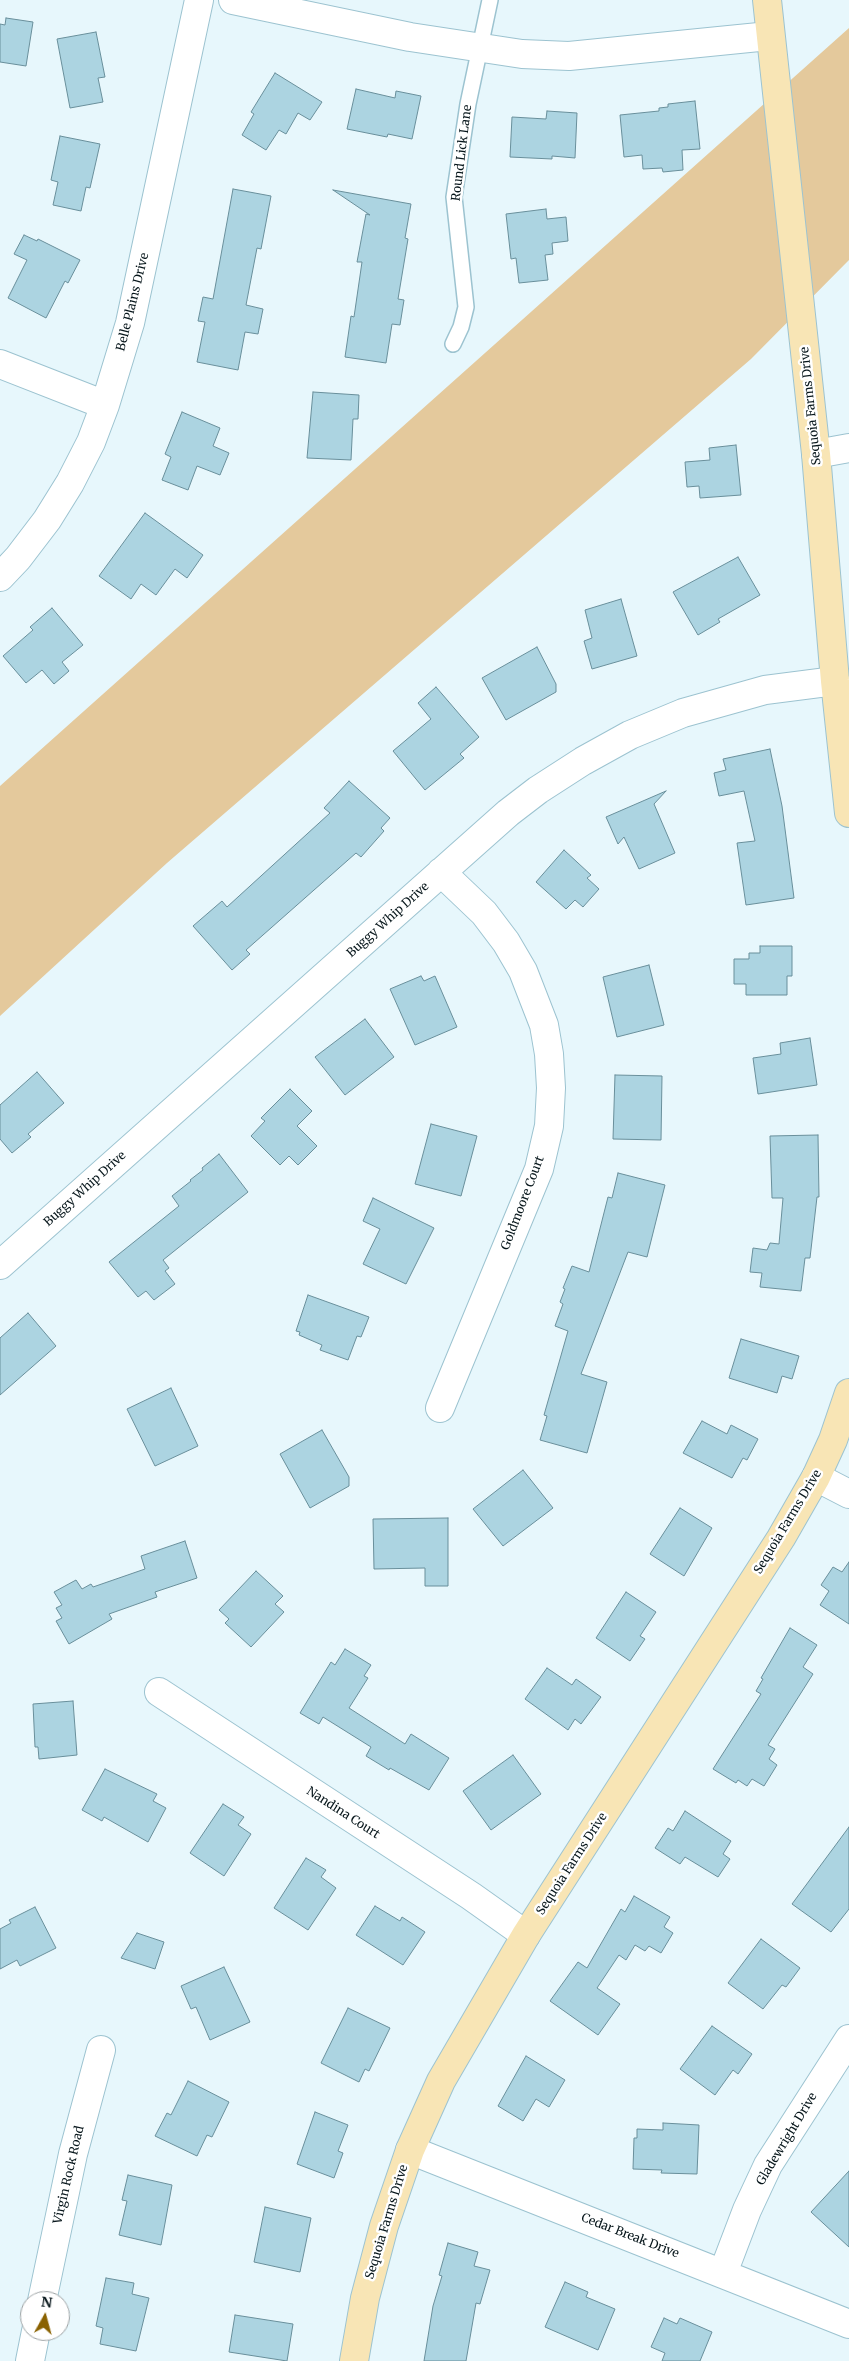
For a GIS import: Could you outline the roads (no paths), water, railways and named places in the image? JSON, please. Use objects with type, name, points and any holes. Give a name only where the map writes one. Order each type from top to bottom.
[{"type":"street","name":"Belle Plains Drive","points":[[0,577],[18,558],[47,520],[70,483],[91,442],[105,405],[130,323],[198,0]]},
{"type":"street","points":[[233,0],[410,37],[480,50],[522,54],[569,56],[770,36]]},
{"type":"street","name":"Sequoia Farms Drive","points":[[767,0],[816,454],[835,680],[849,812]]},
{"type":"street","points":[[0,364],[105,405]]},
{"type":"street","points":[[816,454],[849,448]]},
{"type":"street","name":"Buggy Whip Drive","points":[[0,1265],[441,872],[508,813],[538,790],[583,760],[630,735],[683,713],[765,690],[835,680]]},
{"type":"street","name":"Goldmoore Court","points":[[440,1408],[539,1169],[549,1126],[552,1088],[544,1025],[524,971],[506,942],[484,913],[441,872]]},
{"type":"street","name":"Sequoia Farms Drive","points":[[354,2361],[365,2298],[384,2226],[410,2150],[441,2080],[526,1936],[781,1538],[816,1478],[833,1440],[849,1393]]},
{"type":"street","points":[[816,1478],[849,1494]]},
{"type":"street","name":"Nandina Court","points":[[158,1692],[471,1896],[526,1936]]},
{"type":"street","name":"Gladewright Drive","points":[[723,2273],[747,2210],[768,2165],[849,2039]]},
{"type":"street","name":"Virgin Rock Road","points":[[44,2291],[73,2154],[102,2050]]},
{"type":"street","name":"Cedar Break Drive","points":[[410,2150],[849,2324]]},
{"type":"street","points":[[30,2361],[34,2341]]},
{"type":"lane","name":"Round Lick Lane","points":[[453,344],[461,327],[466,307],[454,196],[468,104],[490,0]]}]
